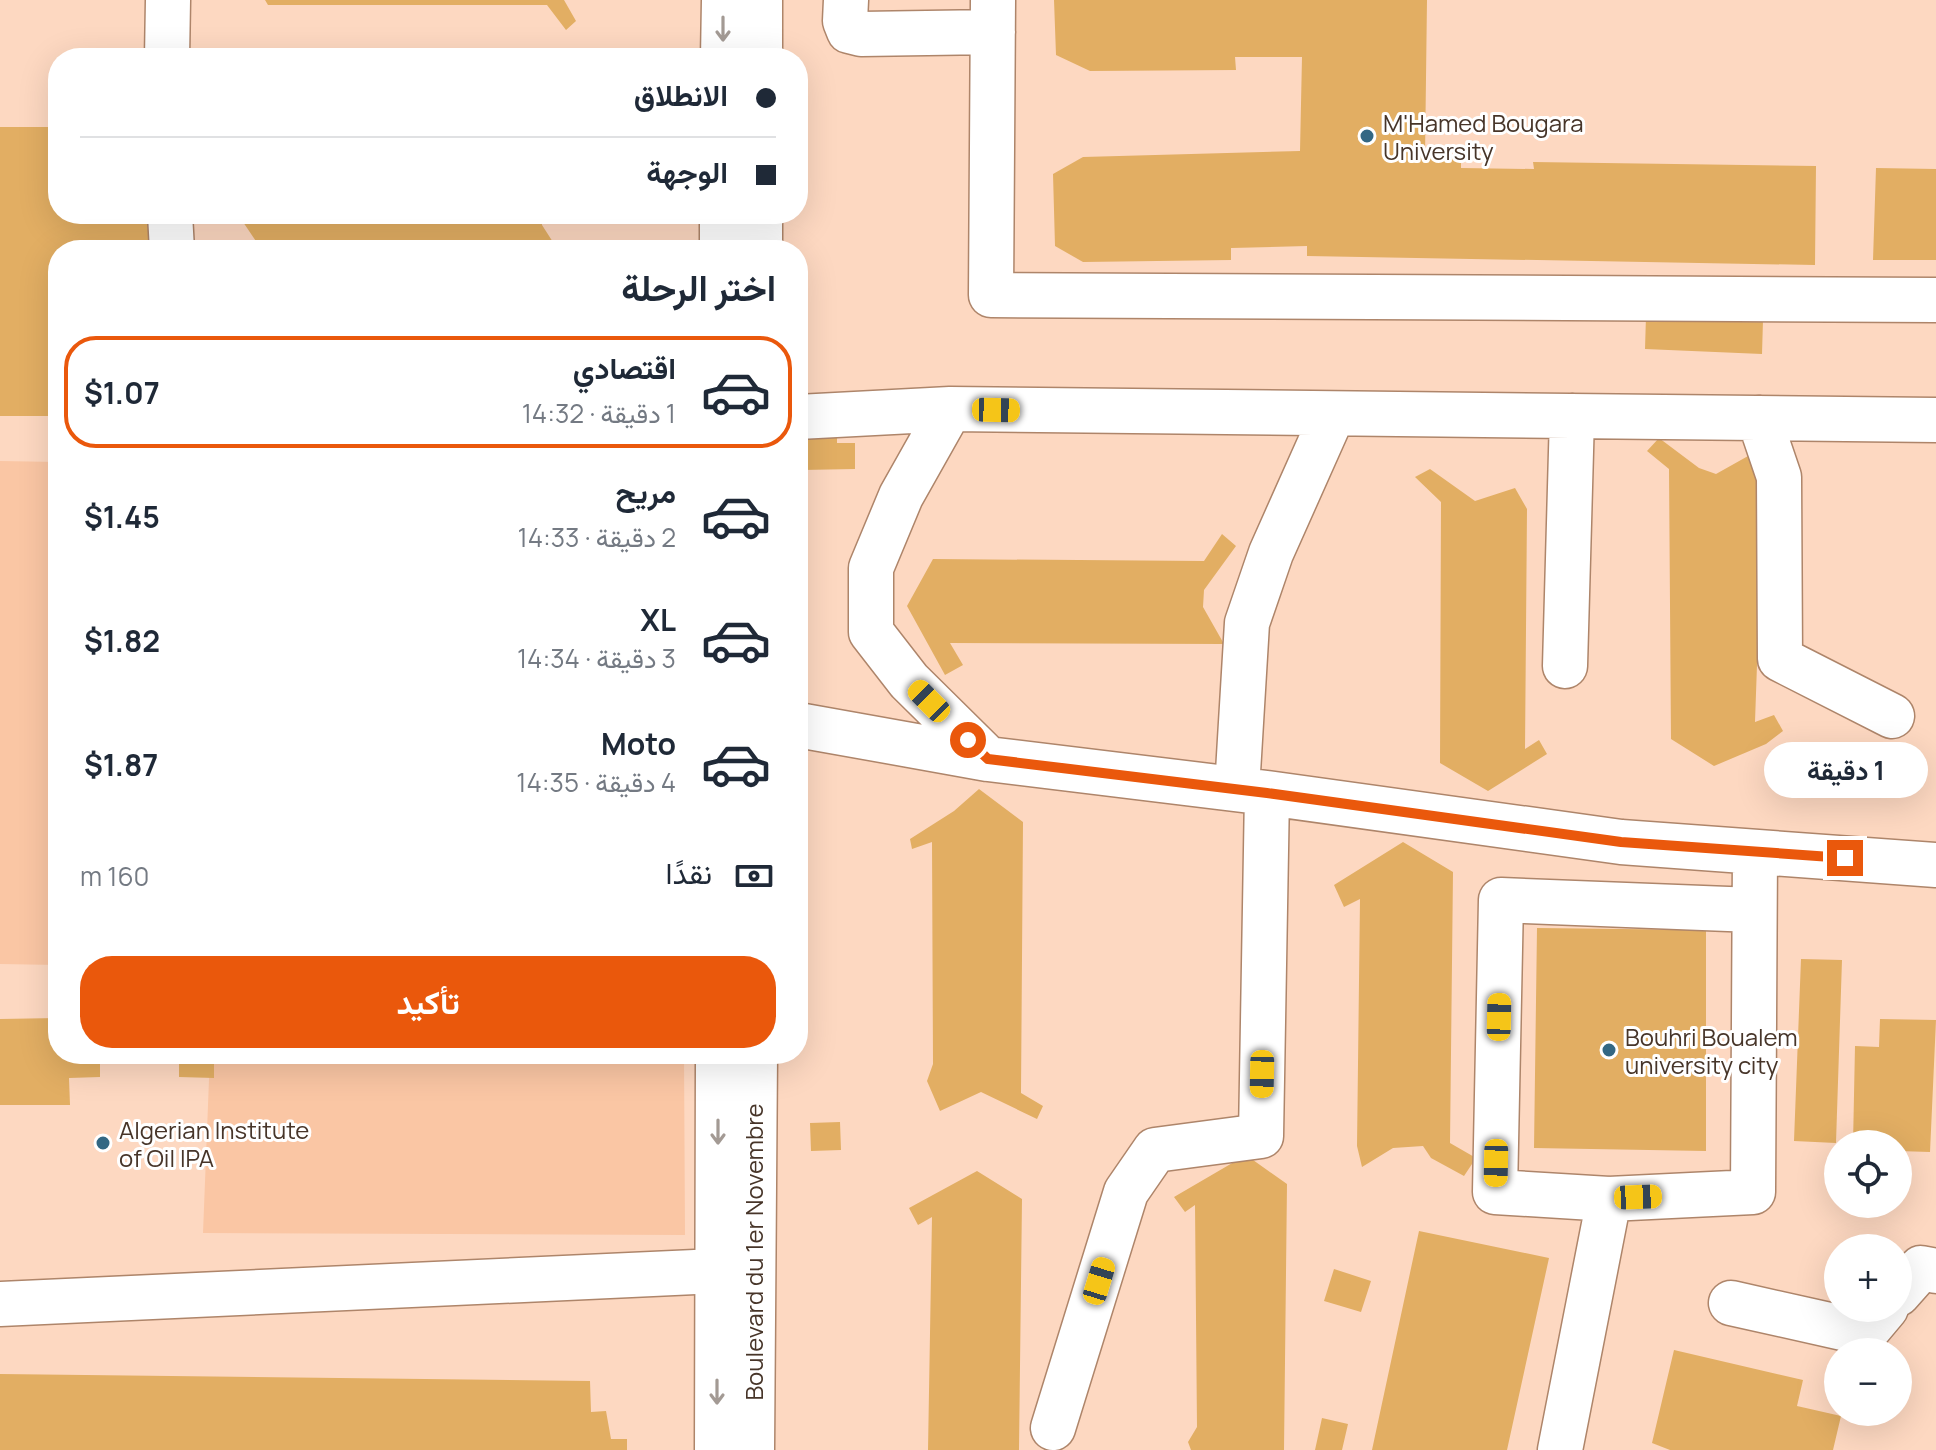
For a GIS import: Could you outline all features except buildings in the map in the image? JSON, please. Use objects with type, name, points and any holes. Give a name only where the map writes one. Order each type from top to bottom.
[{"type":"main road","points":[[167,48],[168,0]]},
{"type":"main road","points":[[723,48],[724,0]]},
{"type":"main road","points":[[760,0],[760,48]]},
{"type":"main road","points":[[846,0],[845,21],[849,31],[861,34],[993,16],[991,295],[1936,300]]},
{"type":"main road","points":[[950,409],[901,496],[871,568],[871,632],[909,681],[988,759]]},
{"type":"main road","points":[[808,416],[950,409],[1936,420]]},
{"type":"main road","points":[[1053,1428],[1126,1192],[1155,1150],[1261,1136],[1247,623],[1271,553],[1333,414]]},
{"type":"main road","points":[[1565,666],[1572,416]]},
{"type":"main road","points":[[1759,418],[1779,477],[1780,659],[1892,716]]},
{"type":"main road","points":[[808,727],[988,759],[1252,791],[1621,842],[1936,865]]},
{"type":"main road","points":[[1754,910],[1501,900],[1495,1192],[1609,1199],[1753,1192],[1755,852]]},
{"type":"main road","name":"Boulevard du 1er Novembre","points":[[717,1450],[718,1064]]},
{"type":"main road","name":"Boulevard du 1er Novembre","points":[[752,1450],[755,1064]]},
{"type":"main road","points":[[1560,1450],[1609,1199]]},
{"type":"main road","points":[[1912,1278],[1921,1268],[1936,1271]]},
{"type":"main road","points":[[0,1304],[717,1271]]},
{"type":"main road","points":[[1731,1303],[1865,1333],[1874,1322]]},
{"type":"shaded area","points":[[0,461],[48,462],[48,965],[0,964]]},
{"type":"shaded area","points":[[210,1064],[684,1064],[685,1235],[203,1233]]},
{"type":"place","name":"M'Hamed Bougara University","points":[[1367,136]]},
{"type":"place","name":"Bouhri Boualem university city","points":[[1609,1050]]},
{"type":"place","name":"Algerian Institute of Oil IPA","points":[[103,1143]]},
{"type":"route","points":[[968,740],[988,759],[1267,793],[1621,842],[1845,858]]}]
